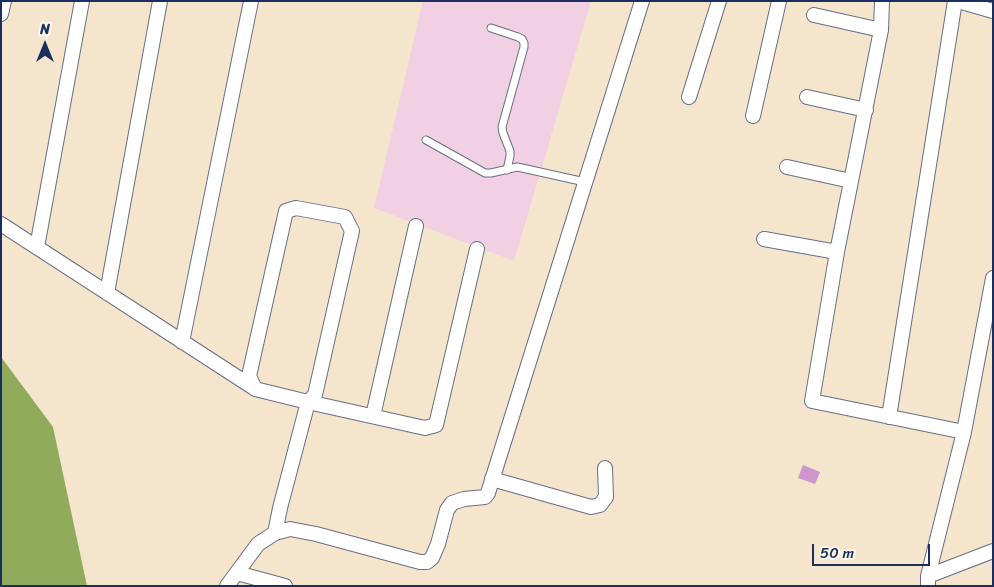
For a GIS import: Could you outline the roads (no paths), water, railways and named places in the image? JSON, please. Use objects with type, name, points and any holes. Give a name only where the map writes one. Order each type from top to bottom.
[{"type":"street","points":[[1,14],[4,1]]},
{"type":"street","points":[[36,247],[82,1]]},
{"type":"street","points":[[107,293],[160,1]]},
{"type":"street","points":[[182,342],[251,1]]},
{"type":"street","points":[[227,586],[258,544],[275,533],[290,529],[316,534],[420,562],[427,562],[432,558],[438,544],[447,510],[452,504],[464,499],[485,497],[642,1]]},
{"type":"street","points":[[689,97],[719,1]]},
{"type":"street","points":[[753,116],[779,1]]},
{"type":"street","points":[[882,1],[881,30],[837,252],[812,400],[964,432]]},
{"type":"street","points":[[889,417],[956,1],[993,11]]},
{"type":"street","points":[[814,14],[881,30]]},
{"type":"street","points":[[807,97],[866,110]]},
{"type":"street","points":[[787,167],[851,181]]},
{"type":"street","points":[[255,389],[249,376],[286,211],[296,208],[345,217],[352,231],[315,395],[308,402],[275,533]]},
{"type":"street","points":[[1,224],[255,389],[425,428],[436,425],[477,249]]},
{"type":"street","points":[[373,416],[416,226]]},
{"type":"street","points":[[764,239],[837,252]]},
{"type":"street","points":[[928,581],[964,432],[993,278]]},
{"type":"street","points":[[492,479],[591,507],[600,505],[606,497],[605,468]]},
{"type":"street","points":[[928,581],[993,551]]},
{"type":"street","points":[[236,573],[285,586]]},
{"type":"lane","points":[[492,28],[518,37],[524,43],[502,127],[510,151],[507,170]]},
{"type":"lane","points":[[426,140],[485,173],[517,167],[585,182]]}]
